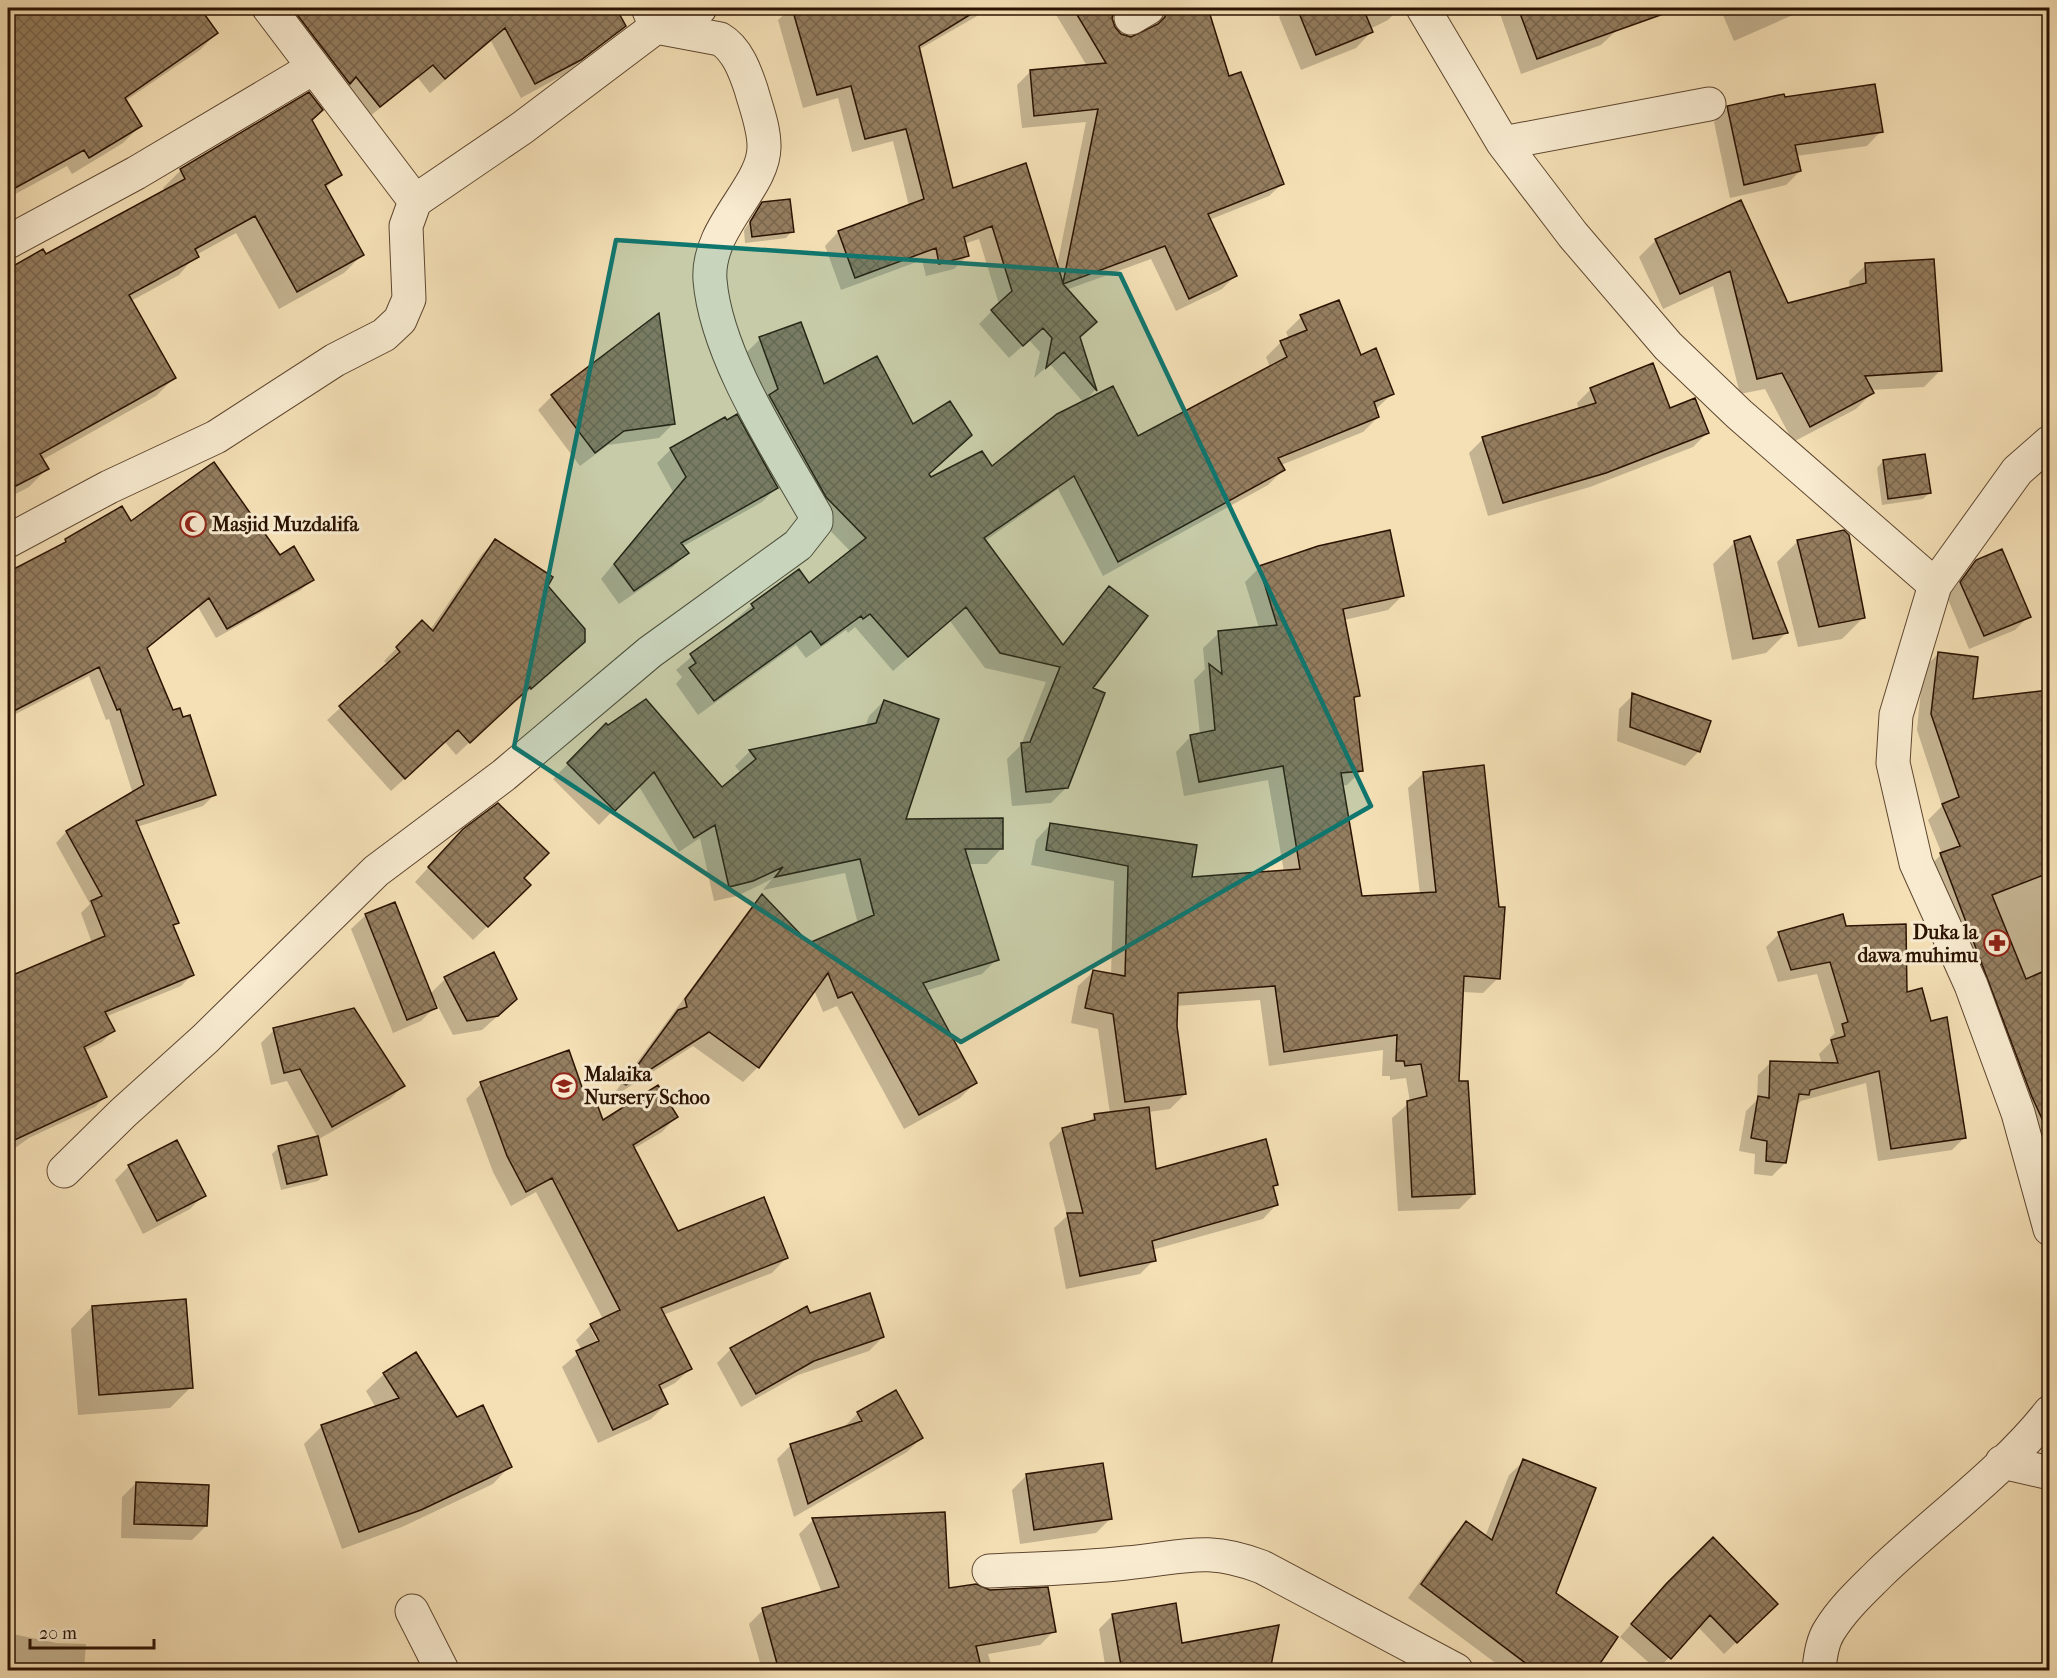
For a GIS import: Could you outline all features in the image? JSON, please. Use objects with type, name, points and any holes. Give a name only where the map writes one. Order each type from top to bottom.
[{"type":"street","points":[[269,8],[415,201]]},
{"type":"street","points":[[8,541],[109,487],[216,437],[335,360],[393,328],[400,320],[409,299],[406,226],[415,201],[522,128],[652,17],[700,8]]},
{"type":"street","points":[[1423,8],[1503,143],[1573,235],[1668,346],[1739,414],[1935,585]]},
{"type":"street","points":[[64,1171],[123,1113],[205,1039],[376,871],[504,775],[650,652],[798,545],[816,522],[816,516],[737,372],[717,325],[710,278],[712,255],[721,231],[760,167],[765,148],[760,119],[747,76],[729,44],[652,17]]},
{"type":"street","points":[[8,242],[136,173],[313,68]]},
{"type":"street","points":[[1503,143],[1709,104]]},
{"type":"street","points":[[2049,442],[2017,471],[1935,585],[1896,715],[1893,763],[1916,863],[1971,985],[2018,1113],[2049,1229]]},
{"type":"street","points":[[1814,1666],[1827,1633],[1845,1607],[2002,1462],[2049,1412]]},
{"type":"street","points":[[2002,1462],[2049,1473]]},
{"type":"street","points":[[988,1571],[1128,1563],[1205,1552],[1233,1556],[1262,1567],[1456,1671]]},
{"type":"street","points":[[412,1611],[442,1671]]},
{"type":"highlighted area","points":[[616,240],[1120,274],[1371,806],[961,1042],[514,747]]},
{"type":"building","points":[[8,8],[200,8],[218,33],[125,98],[142,126],[89,158],[84,150],[8,192]]},
{"type":"building","points":[[292,8],[616,8],[626,26],[581,60],[535,84],[505,28],[445,79],[433,65],[380,107],[356,77],[350,84]]},
{"type":"building","points":[[792,8],[981,8],[919,46],[953,188],[1026,163],[1063,283],[1098,109],[1034,116],[1030,70],[1106,63],[1073,8],[1116,8],[1112,18],[1115,27],[1121,34],[1131,37],[1158,24],[1165,17],[1167,8],[1208,8],[1229,76],[1241,72],[1284,184],[1208,214],[1237,276],[1189,299],[1165,246],[1063,284],[1097,322],[1080,337],[1097,391],[1064,352],[1046,368],[1052,338],[1043,328],[1023,346],[991,310],[1012,291],[992,226],[964,237],[969,256],[939,264],[936,248],[855,278],[838,231],[924,199],[906,129],[865,139],[851,86],[817,95]]},
{"type":"building","points":[[1297,8],[1363,8],[1373,32],[1316,55]]},
{"type":"building","points":[[1518,8],[1668,8],[1669,12],[1537,59]]},
{"type":"building","points":[[1875,84],[1883,132],[1795,145],[1801,171],[1744,185],[1727,106],[1784,94],[1785,97]]},
{"type":"building","points":[[309,92],[323,110],[312,120],[342,175],[325,185],[364,255],[297,292],[255,216],[195,249],[199,257],[129,295],[176,378],[40,454],[49,469],[8,490],[8,269],[43,249],[46,254],[185,179],[180,169]]},
{"type":"building","points":[[790,199],[794,232],[752,237],[750,222],[762,202]]},
{"type":"building","points":[[1741,200],[1788,303],[1866,283],[1865,263],[1934,259],[1942,371],[1865,376],[1874,393],[1810,427],[1782,373],[1757,379],[1730,271],[1680,294],[1655,239]]},
{"type":"building","points":[[1339,300],[1361,355],[1376,348],[1394,394],[1374,402],[1379,417],[1278,458],[1285,470],[1118,562],[1074,476],[984,538],[1063,645],[1109,586],[1148,616],[1093,688],[1105,693],[1068,788],[1026,792],[1021,743],[1030,742],[1060,667],[1000,653],[966,607],[908,657],[870,614],[863,619],[861,616],[821,645],[811,631],[714,701],[689,668],[696,663],[690,654],[754,608],[751,604],[799,569],[809,583],[866,538],[826,497],[769,395],[778,389],[759,337],[801,322],[824,384],[877,356],[913,424],[950,401],[972,435],[929,474],[931,477],[982,451],[992,466],[1057,414],[1113,386],[1138,436],[1287,357],[1280,341],[1307,330],[1300,315]]},
{"type":"building","points":[[659,313],[675,424],[624,431],[595,453],[551,395]]},
{"type":"building","points":[[1653,363],[1670,408],[1695,398],[1709,433],[1606,473],[1503,503],[1482,437],[1596,403],[1590,388]]},
{"type":"building","points":[[737,414],[778,488],[681,543],[689,553],[634,591],[614,564],[686,477],[670,448],[725,417],[727,420]]},
{"type":"building","points":[[1925,454],[1931,493],[1888,499],[1883,460]]},
{"type":"building","points":[[214,462],[280,555],[294,546],[314,580],[227,629],[209,598],[147,648],[173,710],[180,708],[183,717],[190,715],[216,795],[136,821],[179,923],[173,925],[194,975],[105,1012],[115,1031],[84,1047],[107,1097],[8,1143],[8,977],[105,936],[91,901],[102,896],[66,831],[144,785],[120,709],[117,710],[99,667],[8,714],[8,572],[66,542],[65,539],[122,506],[131,521]]},
{"type":"building","points":[[1390,530],[1404,596],[1343,609],[1360,696],[1354,697],[1363,771],[1341,773],[1362,896],[1436,892],[1423,772],[1484,765],[1499,907],[1505,907],[1500,979],[1464,976],[1459,1081],[1468,1081],[1475,1194],[1412,1197],[1407,1101],[1427,1096],[1421,1064],[1405,1066],[1404,1061],[1396,1061],[1397,1035],[1284,1052],[1275,986],[1178,993],[1177,1026],[1186,1094],[1125,1102],[1113,1014],[1085,1008],[1093,970],[1125,976],[1128,866],[1046,850],[1050,823],[1197,845],[1192,877],[1300,869],[1283,766],[1199,782],[1190,735],[1215,730],[1209,664],[1222,674],[1218,631],[1277,625],[1259,566],[1318,546]]},
{"type":"building","points":[[1844,530],[1849,535],[1865,618],[1819,627],[1797,540]]},
{"type":"building","points":[[1750,536],[1788,633],[1753,639],[1734,541]]},
{"type":"building","points":[[495,539],[553,577],[548,586],[585,629],[585,642],[531,689],[530,687],[470,743],[458,730],[405,779],[339,706],[400,652],[396,647],[422,620],[433,631]]},
{"type":"building","points":[[2002,549],[2031,617],[1984,636],[1960,582],[1976,560]]},
{"type":"building","points":[[1938,652],[1978,657],[1973,699],[2049,690],[2049,873],[1992,895],[2026,979],[2049,969],[2049,1134],[2032,1097],[1940,853],[1960,846],[1942,804],[1959,797],[1931,714]]},
{"type":"building","points":[[1632,693],[1711,721],[1700,752],[1630,727]]},
{"type":"building","points":[[646,699],[722,787],[756,759],[749,750],[876,723],[884,700],[939,719],[906,819],[1003,818],[1003,849],[965,849],[999,960],[923,983],[977,1083],[919,1115],[852,992],[838,998],[828,973],[759,1068],[709,1032],[626,1085],[624,1084],[678,1010],[687,1007],[685,999],[762,894],[809,943],[874,915],[860,859],[775,877],[783,867],[753,881],[729,887],[715,825],[694,838],[654,772],[615,811],[567,763],[606,723],[608,725]]},
{"type":"building","points":[[498,803],[549,853],[524,878],[531,885],[488,927],[428,867],[463,829]]},
{"type":"building","points":[[395,902],[437,1008],[407,1020],[365,914]]},
{"type":"building","points":[[1843,914],[1846,926],[1906,924],[1907,992],[1922,988],[1931,1021],[1947,1017],[1966,1138],[1891,1149],[1879,1071],[1810,1090],[1809,1095],[1799,1094],[1786,1163],[1766,1161],[1767,1141],[1751,1138],[1758,1096],[1769,1098],[1770,1061],[1838,1063],[1831,1040],[1845,1036],[1842,1024],[1848,1022],[1830,962],[1791,970],[1778,932]]},
{"type":"building","points":[[494,952],[517,999],[498,1016],[467,1021],[444,977]]},
{"type":"building","points":[[354,1008],[405,1086],[332,1127],[300,1069],[284,1073],[273,1028]]},
{"type":"building","points":[[569,1050],[583,1090],[591,1088],[603,1120],[658,1085],[678,1117],[633,1145],[678,1231],[764,1197],[788,1258],[661,1308],[692,1369],[659,1385],[668,1404],[613,1430],[576,1351],[599,1341],[590,1324],[620,1310],[552,1178],[526,1192],[507,1156],[480,1082]]},
{"type":"building","points":[[1149,1107],[1156,1169],[1266,1139],[1278,1185],[1273,1186],[1278,1205],[1152,1241],[1156,1261],[1080,1276],[1067,1213],[1083,1213],[1062,1128],[1095,1120],[1094,1114]]},
{"type":"building","points":[[318,1136],[327,1175],[287,1184],[278,1146]]},
{"type":"building","points":[[177,1140],[206,1196],[157,1221],[128,1165]]},
{"type":"building","points":[[870,1293],[884,1337],[814,1361],[756,1394],[730,1348],[807,1306],[810,1313]]},
{"type":"building","points":[[186,1299],[193,1388],[99,1395],[92,1306]]},
{"type":"building","points":[[416,1352],[457,1417],[483,1405],[512,1467],[421,1510],[359,1532],[321,1425],[399,1398],[383,1373]]},
{"type":"building","points":[[896,1390],[923,1438],[808,1504],[790,1444],[862,1421],[857,1412]]},
{"type":"building","points":[[1523,1459],[1596,1488],[1556,1593],[1618,1637],[1595,1671],[1536,1671],[1421,1584],[1466,1521],[1492,1540]]},
{"type":"building","points":[[1103,1463],[1112,1519],[1034,1530],[1026,1474]]},
{"type":"building","points":[[136,1482],[209,1485],[207,1526],[134,1524]]},
{"type":"building","points":[[945,1512],[949,1588],[976,1584],[990,1590],[1048,1587],[1056,1632],[976,1646],[982,1671],[779,1671],[762,1608],[839,1587],[812,1518]]},
{"type":"building","points":[[1713,1537],[1778,1604],[1737,1643],[1710,1615],[1671,1659],[1631,1624],[1666,1584]]},
{"type":"building","points":[[1176,1603],[1182,1643],[1279,1625],[1270,1671],[1122,1671],[1112,1614]]},
{"type":"place","name":"Masjid Muzdalifa","points":[[193,524]]},
{"type":"place","name":"Duka la dawa muhimu","points":[[1997,943]]},
{"type":"place","name":"Malaika Nursery Schoo","points":[[564,1086]]}]
